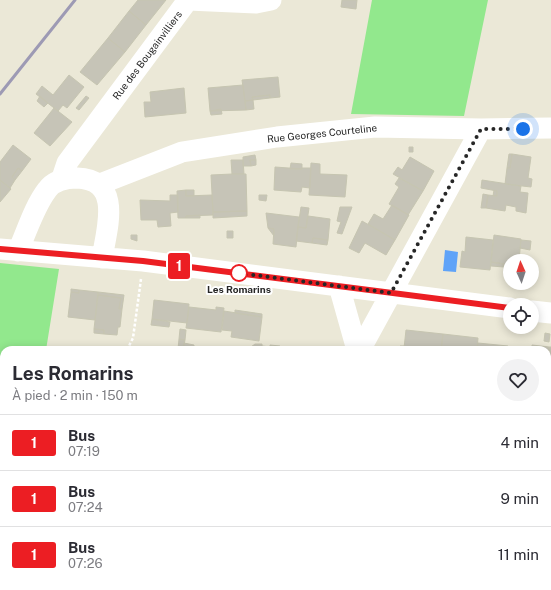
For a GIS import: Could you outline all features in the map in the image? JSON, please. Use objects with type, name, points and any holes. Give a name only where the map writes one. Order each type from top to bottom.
[{"type":"street","name":"Rue des Bougainvilliers","points":[[62,178],[67,163],[188,0],[256,3],[271,0]]},
{"type":"street","name":"Rue Georges Courteline","points":[[100,184],[182,152],[277,137],[375,127],[481,129],[551,128]]},
{"type":"street","points":[[361,346],[481,129]]},
{"type":"street","points":[[102,258],[109,213],[107,198],[100,184],[90,180],[62,178],[48,189],[9,250],[102,258],[143,261],[503,307]]},
{"type":"street","points":[[339,286],[358,346]]},
{"type":"street","points":[[539,312],[551,313]]},
{"type":"path","points":[[129,346],[133,338],[143,261]]},
{"type":"green space","points":[[372,0],[488,0],[464,116],[351,114]]},
{"type":"green space","points":[[0,263],[59,269],[47,346],[0,346]]},
{"type":"water","points":[[445,250],[458,252],[456,272],[443,271]]},
{"type":"building","points":[[138,0],[166,0],[146,25],[129,11]]},
{"type":"building","points":[[342,0],[357,0],[356,9],[341,7]]},
{"type":"building","points":[[129,11],[146,25],[125,52],[108,38]]},
{"type":"building","points":[[108,38],[125,52],[97,85],[80,72]]},
{"type":"building","points":[[69,75],[84,87],[67,108],[63,105],[58,111],[36,94],[42,86],[53,95]]},
{"type":"building","points":[[278,77],[280,97],[270,98],[270,95],[252,97],[253,100],[245,101],[242,80]]},
{"type":"building","points":[[243,85],[246,110],[210,111],[208,88]]},
{"type":"building","points":[[184,88],[186,113],[145,117],[144,102],[151,102],[150,92]]},
{"type":"building","points":[[270,95],[270,98],[253,100],[252,97]]},
{"type":"building","points":[[40,96],[48,103],[44,107],[37,101]]},
{"type":"building","points":[[86,96],[89,98],[79,110],[76,108]]},
{"type":"building","points":[[253,100],[254,109],[246,110],[245,101]]},
{"type":"building","points":[[54,108],[72,122],[50,146],[34,133]]},
{"type":"building","points":[[221,109],[222,114],[211,115],[210,111]]},
{"type":"building","points":[[13,145],[31,159],[22,171],[18,168],[12,177],[15,180],[10,188],[0,180],[0,162]]},
{"type":"building","points":[[409,147],[413,147],[413,152],[409,152]]},
{"type":"building","points":[[509,154],[512,154],[510,168],[507,168]]},
{"type":"building","points":[[512,154],[531,157],[528,178],[532,179],[531,187],[505,184],[507,168],[510,168]]},
{"type":"building","points":[[255,155],[256,160],[250,160],[251,166],[243,166],[243,157]]},
{"type":"building","points":[[410,157],[434,171],[423,191],[393,174],[398,167],[402,170]]},
{"type":"building","points":[[231,160],[243,160],[244,174],[232,174]]},
{"type":"building","points":[[250,160],[256,160],[256,165],[251,166]]},
{"type":"building","points":[[291,163],[302,164],[302,169],[290,169]]},
{"type":"building","points":[[311,163],[320,164],[320,174],[347,175],[345,197],[309,195]]},
{"type":"building","points":[[275,167],[302,169],[311,168],[310,188],[302,187],[301,192],[274,190]]},
{"type":"building","points":[[18,168],[22,171],[15,180],[12,177]]},
{"type":"building","points":[[246,174],[247,211],[213,212],[211,175]]},
{"type":"building","points":[[399,178],[423,191],[408,215],[389,204],[399,187],[395,184]]},
{"type":"building","points":[[0,180],[11,189],[0,202]]},
{"type":"building","points":[[482,180],[521,186],[520,192],[528,193],[526,213],[516,211],[516,207],[506,205],[505,211],[486,208],[488,195],[497,196],[497,191],[481,188]]},
{"type":"building","points":[[186,190],[186,196],[212,195],[213,215],[186,216],[186,218],[178,218],[177,191]]},
{"type":"building","points":[[186,190],[194,190],[194,196],[186,196]]},
{"type":"building","points":[[494,190],[497,191],[497,196],[493,196]]},
{"type":"building","points":[[483,194],[488,195],[486,208],[481,208]]},
{"type":"building","points":[[170,195],[178,195],[178,212],[170,213],[171,226],[158,227],[157,220],[141,220],[140,200],[170,201]]},
{"type":"building","points":[[259,195],[267,195],[266,201],[259,200]]},
{"type":"building","points":[[392,205],[409,215],[395,240],[368,224],[374,214],[383,219]]},
{"type":"building","points":[[301,207],[309,208],[306,228],[298,227]]},
{"type":"building","points":[[340,207],[352,207],[342,234],[337,233],[341,222],[337,221]]},
{"type":"building","points":[[247,211],[247,216],[213,218],[213,212]]},
{"type":"building","points":[[266,213],[299,217],[296,247],[273,244],[274,229],[268,228]]},
{"type":"building","points":[[200,215],[200,218],[186,218],[186,216]]},
{"type":"building","points":[[308,216],[330,219],[328,240],[313,238],[312,243],[296,241],[298,227],[306,228]]},
{"type":"building","points":[[362,221],[395,240],[386,255],[365,243],[359,253],[349,248]]},
{"type":"building","points":[[268,228],[274,229],[274,236]]},
{"type":"building","points":[[227,231],[233,231],[233,238],[227,238]]},
{"type":"building","points":[[131,235],[137,235],[137,241],[131,239]]},
{"type":"building","points":[[494,235],[521,239],[520,254],[503,254],[503,264],[491,262]]},
{"type":"building","points":[[466,237],[493,240],[490,270],[460,267],[462,251],[465,252]]},
{"type":"building","points":[[313,238],[328,240],[327,245],[312,243]]},
{"type":"building","points":[[521,240],[531,241],[530,250],[520,248]]},
{"type":"building","points":[[491,262],[503,264],[503,267],[491,266]]},
{"type":"building","points":[[71,289],[79,290],[79,293],[71,292]]},
{"type":"building","points":[[79,290],[98,292],[95,320],[68,317],[71,292],[79,293]]},
{"type":"building","points":[[98,292],[124,295],[122,309],[119,309],[121,298],[98,295]]},
{"type":"building","points":[[98,295],[121,298],[119,309],[122,309],[120,327],[118,327],[117,335],[104,334],[104,330],[94,329]]},
{"type":"building","points":[[154,300],[189,304],[187,323],[152,319]]},
{"type":"building","points":[[189,307],[216,310],[216,307],[224,308],[221,332],[186,328]]},
{"type":"building","points":[[235,310],[262,314],[262,317],[235,313]]},
{"type":"building","points":[[224,311],[262,317],[259,341],[231,337],[232,331],[222,330]]},
{"type":"building","points":[[152,319],[170,322],[169,327],[151,325]]},
{"type":"building","points":[[94,329],[104,330],[104,334],[94,333]]},
{"type":"building","points":[[180,329],[186,330],[185,340],[179,339]]},
{"type":"building","points":[[406,330],[443,334],[442,346],[404,346]]},
{"type":"building","points":[[545,333],[550,334],[549,342],[544,341]]},
{"type":"building","points":[[443,334],[478,338],[477,346],[442,346]]},
{"type":"building","points":[[179,339],[185,340],[184,346],[178,346]]},
{"type":"building","points":[[184,343],[194,345],[194,346],[184,346]]},
{"type":"building","points":[[478,343],[508,346],[478,346]]},
{"type":"building","points":[[255,344],[262,344],[262,346],[252,346]]},
{"type":"railway","points":[[0,94],[75,0]]},
{"type":"bus line","name":"1","points":[[0,249],[143,261],[503,307]]},
{"type":"place","name":"Les Romarins","points":[[239,273]]},
{"type":"route","points":[[239,273],[391,293],[481,129],[523,129]]}]
